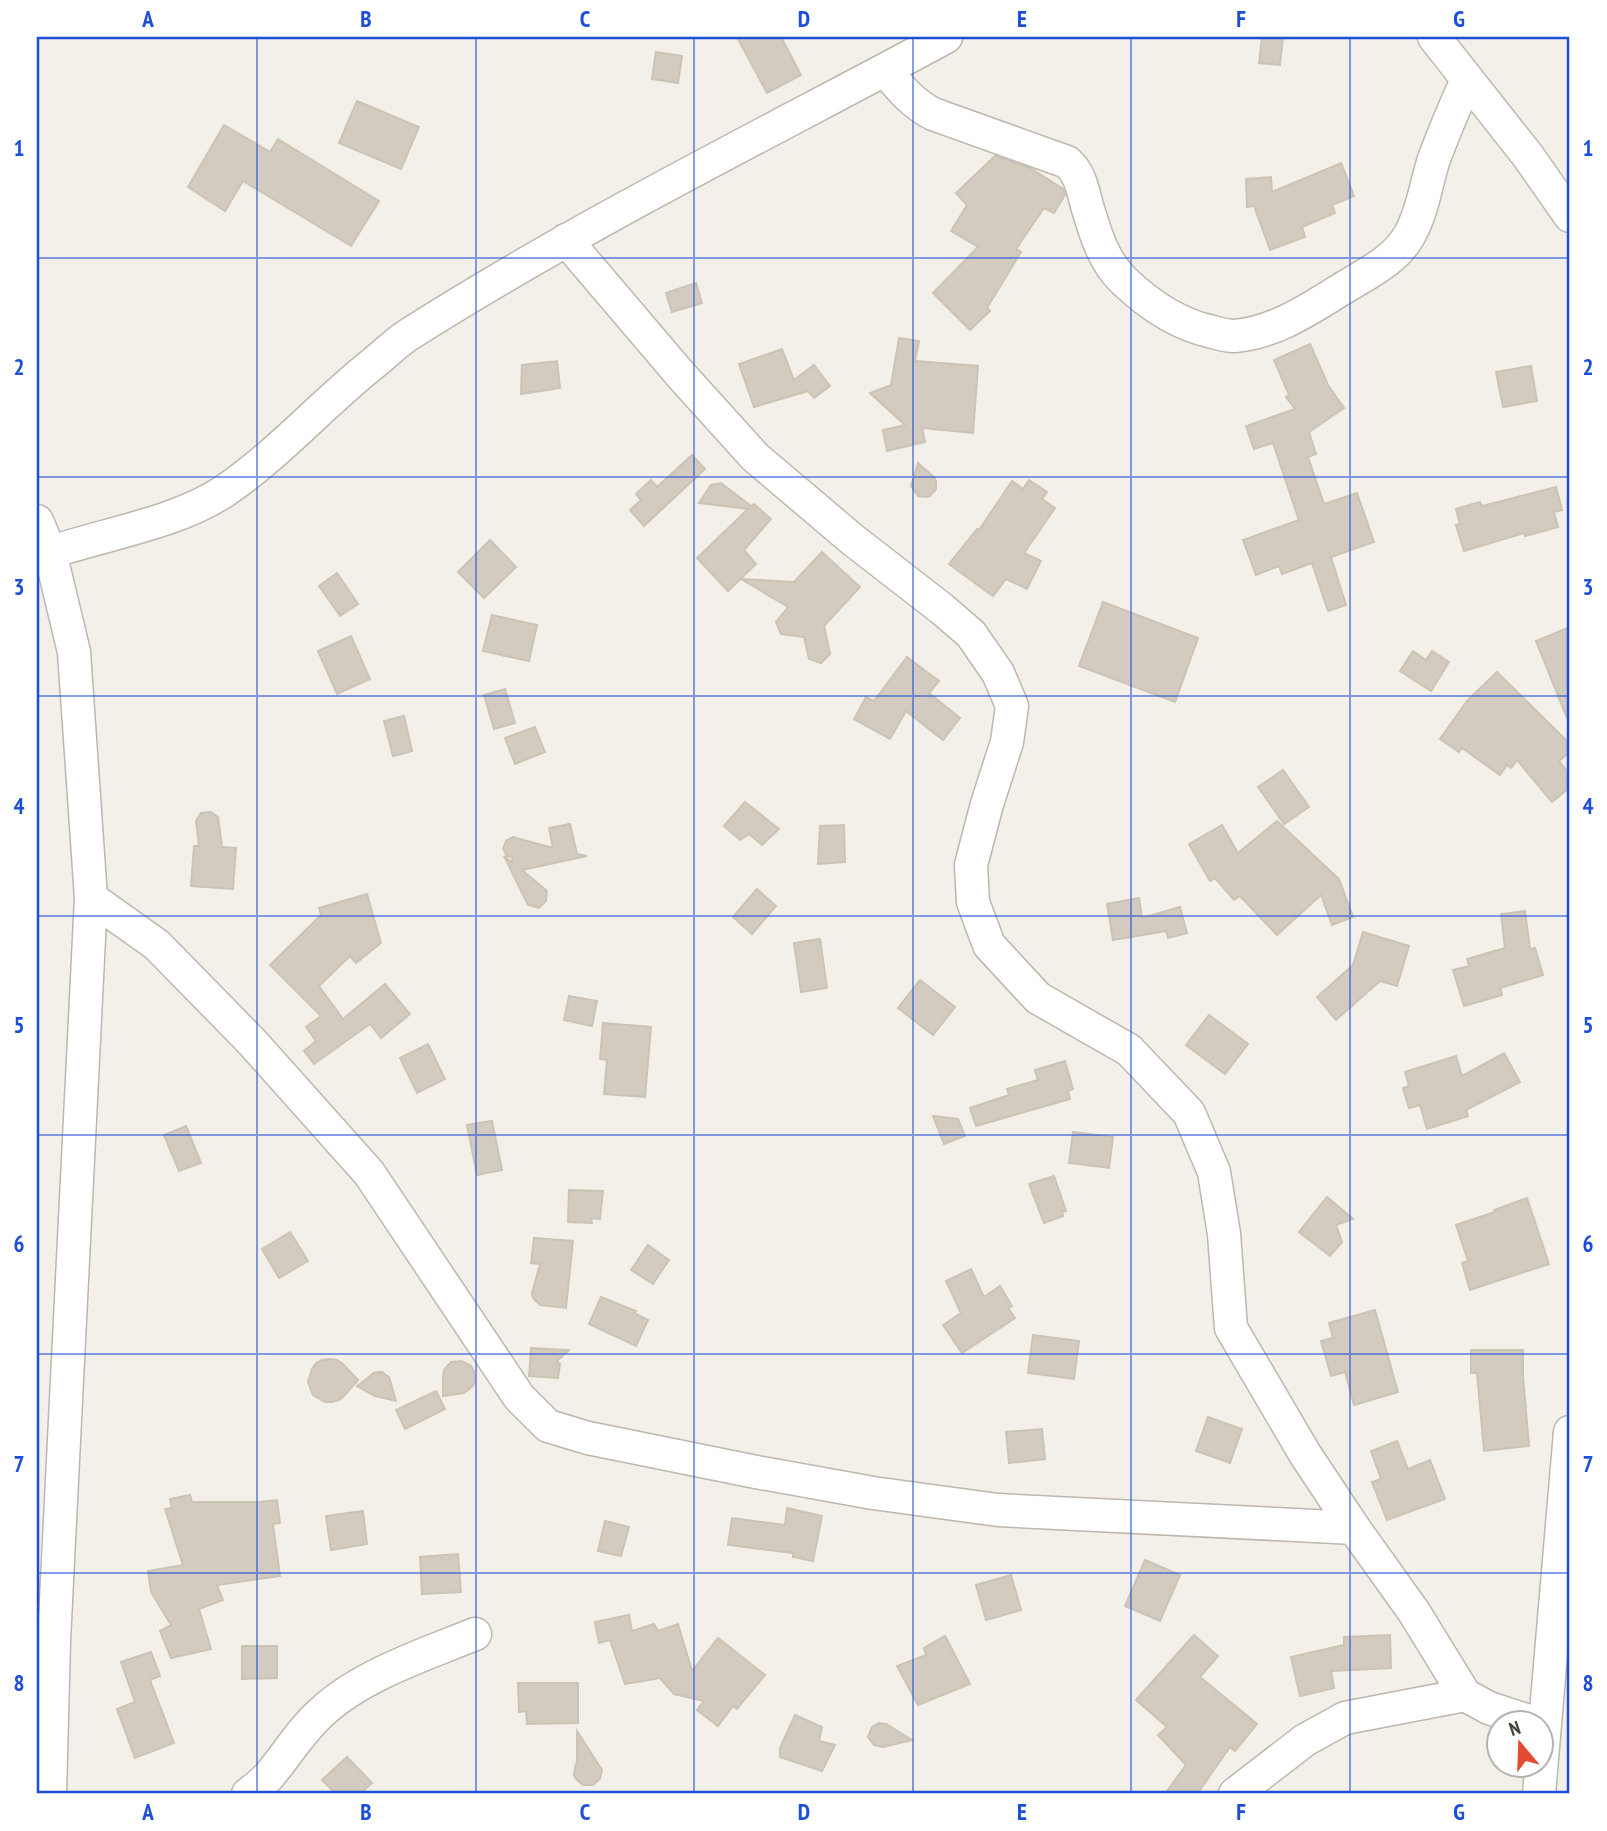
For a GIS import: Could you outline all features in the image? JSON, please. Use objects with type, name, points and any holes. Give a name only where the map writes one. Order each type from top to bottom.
[{"type":"street","points":[[44,554],[164,519],[196,507],[225,491],[262,463],[346,385],[405,337],[566,240],[946,37]]},
{"type":"street","points":[[1434,37],[1528,156],[1570,216]]},
{"type":"street","points":[[885,70],[919,107],[1067,162],[1080,180],[1105,258],[1122,279],[1155,307],[1194,328],[1232,336],[1265,330],[1310,309],[1393,255],[1410,235],[1452,110],[1467,80]]},
{"type":"street","points":[[566,240],[755,457],[971,634],[998,673],[1012,706],[1007,742],[971,865],[973,902],[989,945],[1038,998],[1129,1050],[1189,1114],[1214,1172],[1224,1234],[1231,1328],[1305,1454],[1414,1612],[1465,1695],[1492,1708]]},
{"type":"street","points":[[37,521],[44,554],[74,652],[91,898],[54,1641],[50,1794]]},
{"type":"street","points":[[91,898],[157,945],[252,1042],[369,1173],[519,1397],[548,1426],[588,1438],[755,1472],[873,1493],[998,1510],[1354,1528]]},
{"type":"street","points":[[1541,1708],[1570,1432]]},
{"type":"street","points":[[248,1794],[267,1778],[291,1745],[322,1711],[350,1690],[404,1663],[475,1634]]},
{"type":"street","points":[[1235,1794],[1305,1740],[1345,1718],[1465,1695]]},
{"type":"building","points":[[737,37],[781,37],[801,75],[767,93]]},
{"type":"building","points":[[1262,37],[1283,37],[1280,65],[1259,63]]},
{"type":"building","points":[[656,52],[682,56],[678,83],[652,79]]},
{"type":"building","points":[[357,101],[419,127],[401,169],[339,143]]},
{"type":"building","points":[[224,125],[270,152],[278,139],[379,201],[351,246],[243,181],[225,211],[188,187]]},
{"type":"building","points":[[995,156],[1030,168],[1063,189],[1065,195],[1054,213],[1044,208],[1016,249],[1021,252],[987,308],[990,311],[970,330],[933,293],[978,247],[951,231],[967,205],[956,193]]},
{"type":"building","points":[[1341,163],[1354,196],[1332,205],[1335,213],[1302,227],[1305,237],[1270,250],[1254,206],[1247,207],[1246,179],[1271,177],[1272,192]]},
{"type":"building","points":[[696,283],[702,303],[672,312],[666,293]]},
{"type":"building","points":[[899,338],[919,341],[915,361],[978,366],[973,433],[922,428],[925,442],[887,451],[883,430],[905,425],[870,393],[891,385]]},
{"type":"building","points":[[1310,344],[1328,385],[1344,408],[1309,432],[1316,454],[1308,457],[1324,504],[1357,493],[1374,542],[1331,557],[1346,605],[1328,611],[1312,563],[1282,574],[1279,566],[1256,575],[1243,540],[1299,520],[1273,443],[1254,449],[1246,426],[1295,409],[1286,397],[1289,395],[1274,360]]},
{"type":"building","points":[[782,349],[794,380],[814,365],[830,386],[814,398],[808,391],[754,407],[739,364]]},
{"type":"building","points":[[557,361],[560,388],[521,394],[522,365]]},
{"type":"building","points":[[1531,366],[1537,401],[1503,407],[1496,372]]},
{"type":"building","points":[[692,455],[705,469],[644,526],[630,510],[641,500],[636,494],[651,480],[657,487]]},
{"type":"building","points":[[918,463],[936,481],[936,489],[930,496],[918,496],[911,486]]},
{"type":"building","points":[[1029,480],[1047,492],[1042,499],[1055,508],[1024,553],[1041,561],[1027,589],[1006,579],[993,596],[949,564],[977,529],[979,530],[1012,481],[1023,489]]},
{"type":"building","points":[[721,483],[751,506],[754,504],[771,519],[744,550],[756,564],[728,591],[697,558],[748,509],[699,503],[711,485]]},
{"type":"building","points":[[1556,487],[1562,510],[1554,512],[1558,527],[1525,536],[1524,533],[1464,551],[1456,525],[1460,524],[1456,509],[1480,502],[1482,506]]},
{"type":"building","points":[[490,540],[516,567],[484,598],[458,572]]},
{"type":"building","points":[[822,552],[860,587],[824,626],[830,654],[821,663],[809,659],[804,637],[781,634],[776,622],[788,607],[741,579],[794,582]]},
{"type":"building","points":[[337,573],[358,604],[340,616],[319,586]]},
{"type":"building","points":[[1103,602],[1198,638],[1175,702],[1079,666]]},
{"type":"building","points":[[492,615],[537,625],[529,661],[483,651]]},
{"type":"building","points":[[1570,627],[1570,723],[1569,723],[1536,641]]},
{"type":"building","points":[[351,636],[370,679],[337,694],[318,651]]},
{"type":"building","points":[[1413,651],[1426,660],[1432,651],[1449,662],[1431,691],[1400,671]]},
{"type":"building","points":[[907,657],[939,681],[929,693],[960,718],[943,740],[906,711],[890,739],[854,719],[866,697],[874,701]]},
{"type":"building","points":[[1497,672],[1570,744],[1570,752],[1559,761],[1570,775],[1570,787],[1552,802],[1517,760],[1511,768],[1507,765],[1500,775],[1462,748],[1459,752],[1440,739],[1467,701]]},
{"type":"building","points":[[505,689],[515,723],[494,729],[484,695]]},
{"type":"building","points":[[404,716],[412,751],[393,756],[384,721]]},
{"type":"building","points":[[535,727],[545,752],[515,764],[505,738]]},
{"type":"building","points":[[1283,770],[1309,807],[1284,824],[1258,787]]},
{"type":"building","points":[[745,802],[779,829],[762,845],[749,834],[740,840],[724,826]]},
{"type":"building","points":[[211,812],[218,817],[222,847],[236,848],[233,889],[191,886],[194,846],[199,846],[196,821],[201,813]]},
{"type":"building","points":[[1277,821],[1339,879],[1353,917],[1332,925],[1321,895],[1277,935],[1240,896],[1234,900],[1215,878],[1210,881],[1189,844],[1222,825],[1238,853]]},
{"type":"building","points":[[570,824],[577,854],[587,856],[522,870],[547,891],[546,901],[539,908],[528,905],[504,856],[513,863],[512,857],[507,856],[503,849],[506,841],[513,837],[553,848],[549,828]]},
{"type":"building","points":[[844,825],[845,862],[818,864],[820,826]]},
{"type":"building","points":[[757,889],[776,906],[752,934],[733,917]]},
{"type":"building","points":[[367,894],[381,943],[356,963],[350,956],[319,986],[343,1019],[385,984],[410,1014],[381,1038],[370,1024],[314,1064],[304,1051],[316,1041],[306,1027],[321,1016],[270,965],[321,915],[319,908]]},
{"type":"building","points":[[1139,898],[1142,918],[1180,907],[1187,933],[1168,938],[1166,931],[1113,940],[1107,904]]},
{"type":"building","points":[[1525,911],[1530,949],[1535,948],[1543,975],[1500,988],[1502,995],[1464,1006],[1453,970],[1469,966],[1467,959],[1505,948],[1501,914]]},
{"type":"building","points":[[1363,932],[1409,946],[1397,986],[1380,981],[1336,1020],[1317,997],[1353,965]]},
{"type":"building","points":[[820,939],[827,988],[801,992],[794,943]]},
{"type":"building","points":[[920,980],[955,1007],[933,1035],[898,1008]]},
{"type":"building","points":[[569,996],[597,1001],[592,1026],[564,1020]]},
{"type":"building","points":[[1209,1015],[1248,1044],[1225,1074],[1186,1045]]},
{"type":"building","points":[[603,1023],[651,1027],[645,1097],[604,1094],[607,1060],[600,1059]]},
{"type":"building","points":[[428,1044],[445,1079],[417,1093],[400,1058]]},
{"type":"building","points":[[1504,1053],[1520,1082],[1466,1110],[1468,1116],[1427,1129],[1420,1105],[1409,1108],[1403,1088],[1409,1086],[1405,1072],[1456,1056],[1462,1076]]},
{"type":"building","points":[[1065,1061],[1073,1089],[1068,1091],[1070,1099],[976,1126],[970,1108],[1009,1095],[1007,1089],[1038,1080],[1035,1070]]},
{"type":"building","points":[[933,1116],[958,1119],[965,1136],[944,1144]]},
{"type":"building","points":[[492,1121],[502,1170],[477,1175],[467,1125]]},
{"type":"building","points":[[186,1126],[201,1163],[179,1171],[164,1135]]},
{"type":"building","points":[[1073,1132],[1113,1137],[1109,1168],[1069,1163]]},
{"type":"building","points":[[1054,1176],[1066,1211],[1062,1212],[1063,1216],[1044,1223],[1029,1184]]},
{"type":"building","points":[[569,1190],[603,1191],[600,1219],[591,1218],[592,1223],[568,1222]]},
{"type":"building","points":[[1327,1197],[1353,1219],[1336,1225],[1342,1242],[1330,1256],[1299,1232]]},
{"type":"building","points":[[1527,1198],[1549,1264],[1470,1290],[1462,1263],[1468,1261],[1456,1225]]},
{"type":"building","points":[[290,1232],[308,1261],[279,1278],[262,1249]]},
{"type":"building","points":[[534,1238],[573,1241],[566,1308],[540,1305],[533,1298],[540,1264],[531,1263]]},
{"type":"building","points":[[648,1245],[669,1260],[653,1284],[631,1270]]},
{"type":"building","points":[[971,1269],[984,1297],[1000,1286],[1012,1306],[1008,1308],[1015,1318],[962,1353],[943,1325],[961,1313],[946,1281]]},
{"type":"building","points":[[601,1297],[636,1311],[634,1313],[648,1320],[636,1346],[589,1324]]},
{"type":"building","points":[[1375,1310],[1398,1392],[1354,1405],[1345,1372],[1331,1376],[1321,1341],[1333,1338],[1329,1323]]},
{"type":"building","points":[[1033,1335],[1079,1341],[1074,1379],[1028,1373]]},
{"type":"building","points":[[531,1348],[569,1350],[557,1361],[560,1364],[558,1378],[529,1376]]},
{"type":"building","points":[[1471,1350],[1523,1350],[1529,1446],[1484,1451],[1477,1373],[1471,1373]]},
{"type":"building","points":[[329,1359],[343,1364],[358,1380],[339,1400],[325,1402],[313,1395],[308,1382],[316,1363]]},
{"type":"building","points":[[462,1361],[474,1371],[473,1386],[464,1393],[443,1396],[444,1370],[451,1362]]},
{"type":"building","points":[[382,1372],[389,1377],[396,1401],[375,1396],[357,1386],[374,1373]]},
{"type":"building","points":[[436,1391],[445,1409],[405,1429],[396,1410]]},
{"type":"building","points":[[1208,1417],[1242,1429],[1230,1463],[1196,1451]]},
{"type":"building","points":[[1042,1429],[1045,1459],[1009,1463],[1006,1432]]},
{"type":"building","points":[[1397,1441],[1408,1469],[1430,1460],[1445,1499],[1387,1520],[1372,1482],[1381,1479],[1371,1451]]},
{"type":"building","points":[[190,1495],[192,1502],[277,1500],[280,1523],[273,1524],[280,1576],[217,1585],[223,1600],[199,1609],[211,1649],[171,1658],[160,1631],[171,1625],[151,1592],[148,1571],[183,1565],[165,1509],[172,1508],[170,1499]]},
{"type":"building","points":[[787,1508],[822,1516],[813,1561],[793,1557],[793,1553],[728,1545],[732,1518],[785,1525]]},
{"type":"building","points":[[363,1511],[367,1544],[331,1550],[326,1516]]},
{"type":"building","points":[[605,1521],[629,1527],[621,1556],[598,1551]]},
{"type":"building","points":[[458,1554],[461,1592],[422,1594],[420,1557]]},
{"type":"building","points":[[1145,1560],[1180,1575],[1160,1621],[1125,1606]]},
{"type":"building","points":[[1011,1575],[1021,1610],[986,1620],[976,1585]]},
{"type":"building","points":[[629,1615],[632,1631],[654,1624],[658,1631],[678,1624],[692,1671],[718,1638],[765,1675],[737,1709],[733,1706],[718,1726],[697,1710],[704,1701],[674,1694],[660,1678],[625,1684],[610,1640],[599,1643],[595,1622]]},
{"type":"building","points":[[1194,1635],[1218,1656],[1200,1677],[1257,1724],[1235,1751],[1230,1747],[1197,1794],[1165,1794],[1186,1765],[1158,1735],[1167,1727],[1136,1700]]},
{"type":"building","points":[[1390,1635],[1391,1668],[1331,1671],[1334,1688],[1300,1696],[1291,1657],[1344,1645],[1344,1637]]},
{"type":"building","points":[[945,1636],[970,1684],[918,1705],[897,1666],[926,1655],[924,1648]]},
{"type":"building","points":[[242,1646],[277,1646],[277,1678],[242,1679]]},
{"type":"building","points":[[151,1652],[160,1676],[150,1680],[174,1743],[135,1758],[117,1709],[135,1702],[121,1662]]},
{"type":"building","points":[[518,1683],[578,1683],[578,1723],[527,1724],[526,1711],[519,1712]]},
{"type":"building","points":[[795,1715],[822,1727],[819,1741],[835,1745],[822,1771],[780,1757],[780,1748]]},
{"type":"building","points":[[879,1723],[886,1724],[912,1740],[883,1747],[874,1745],[868,1737],[872,1727]]},
{"type":"building","points":[[577,1731],[602,1770],[600,1779],[593,1785],[583,1785],[574,1775],[577,1762]]},
{"type":"building","points":[[347,1757],[372,1783],[360,1794],[336,1794],[322,1780]]}]
